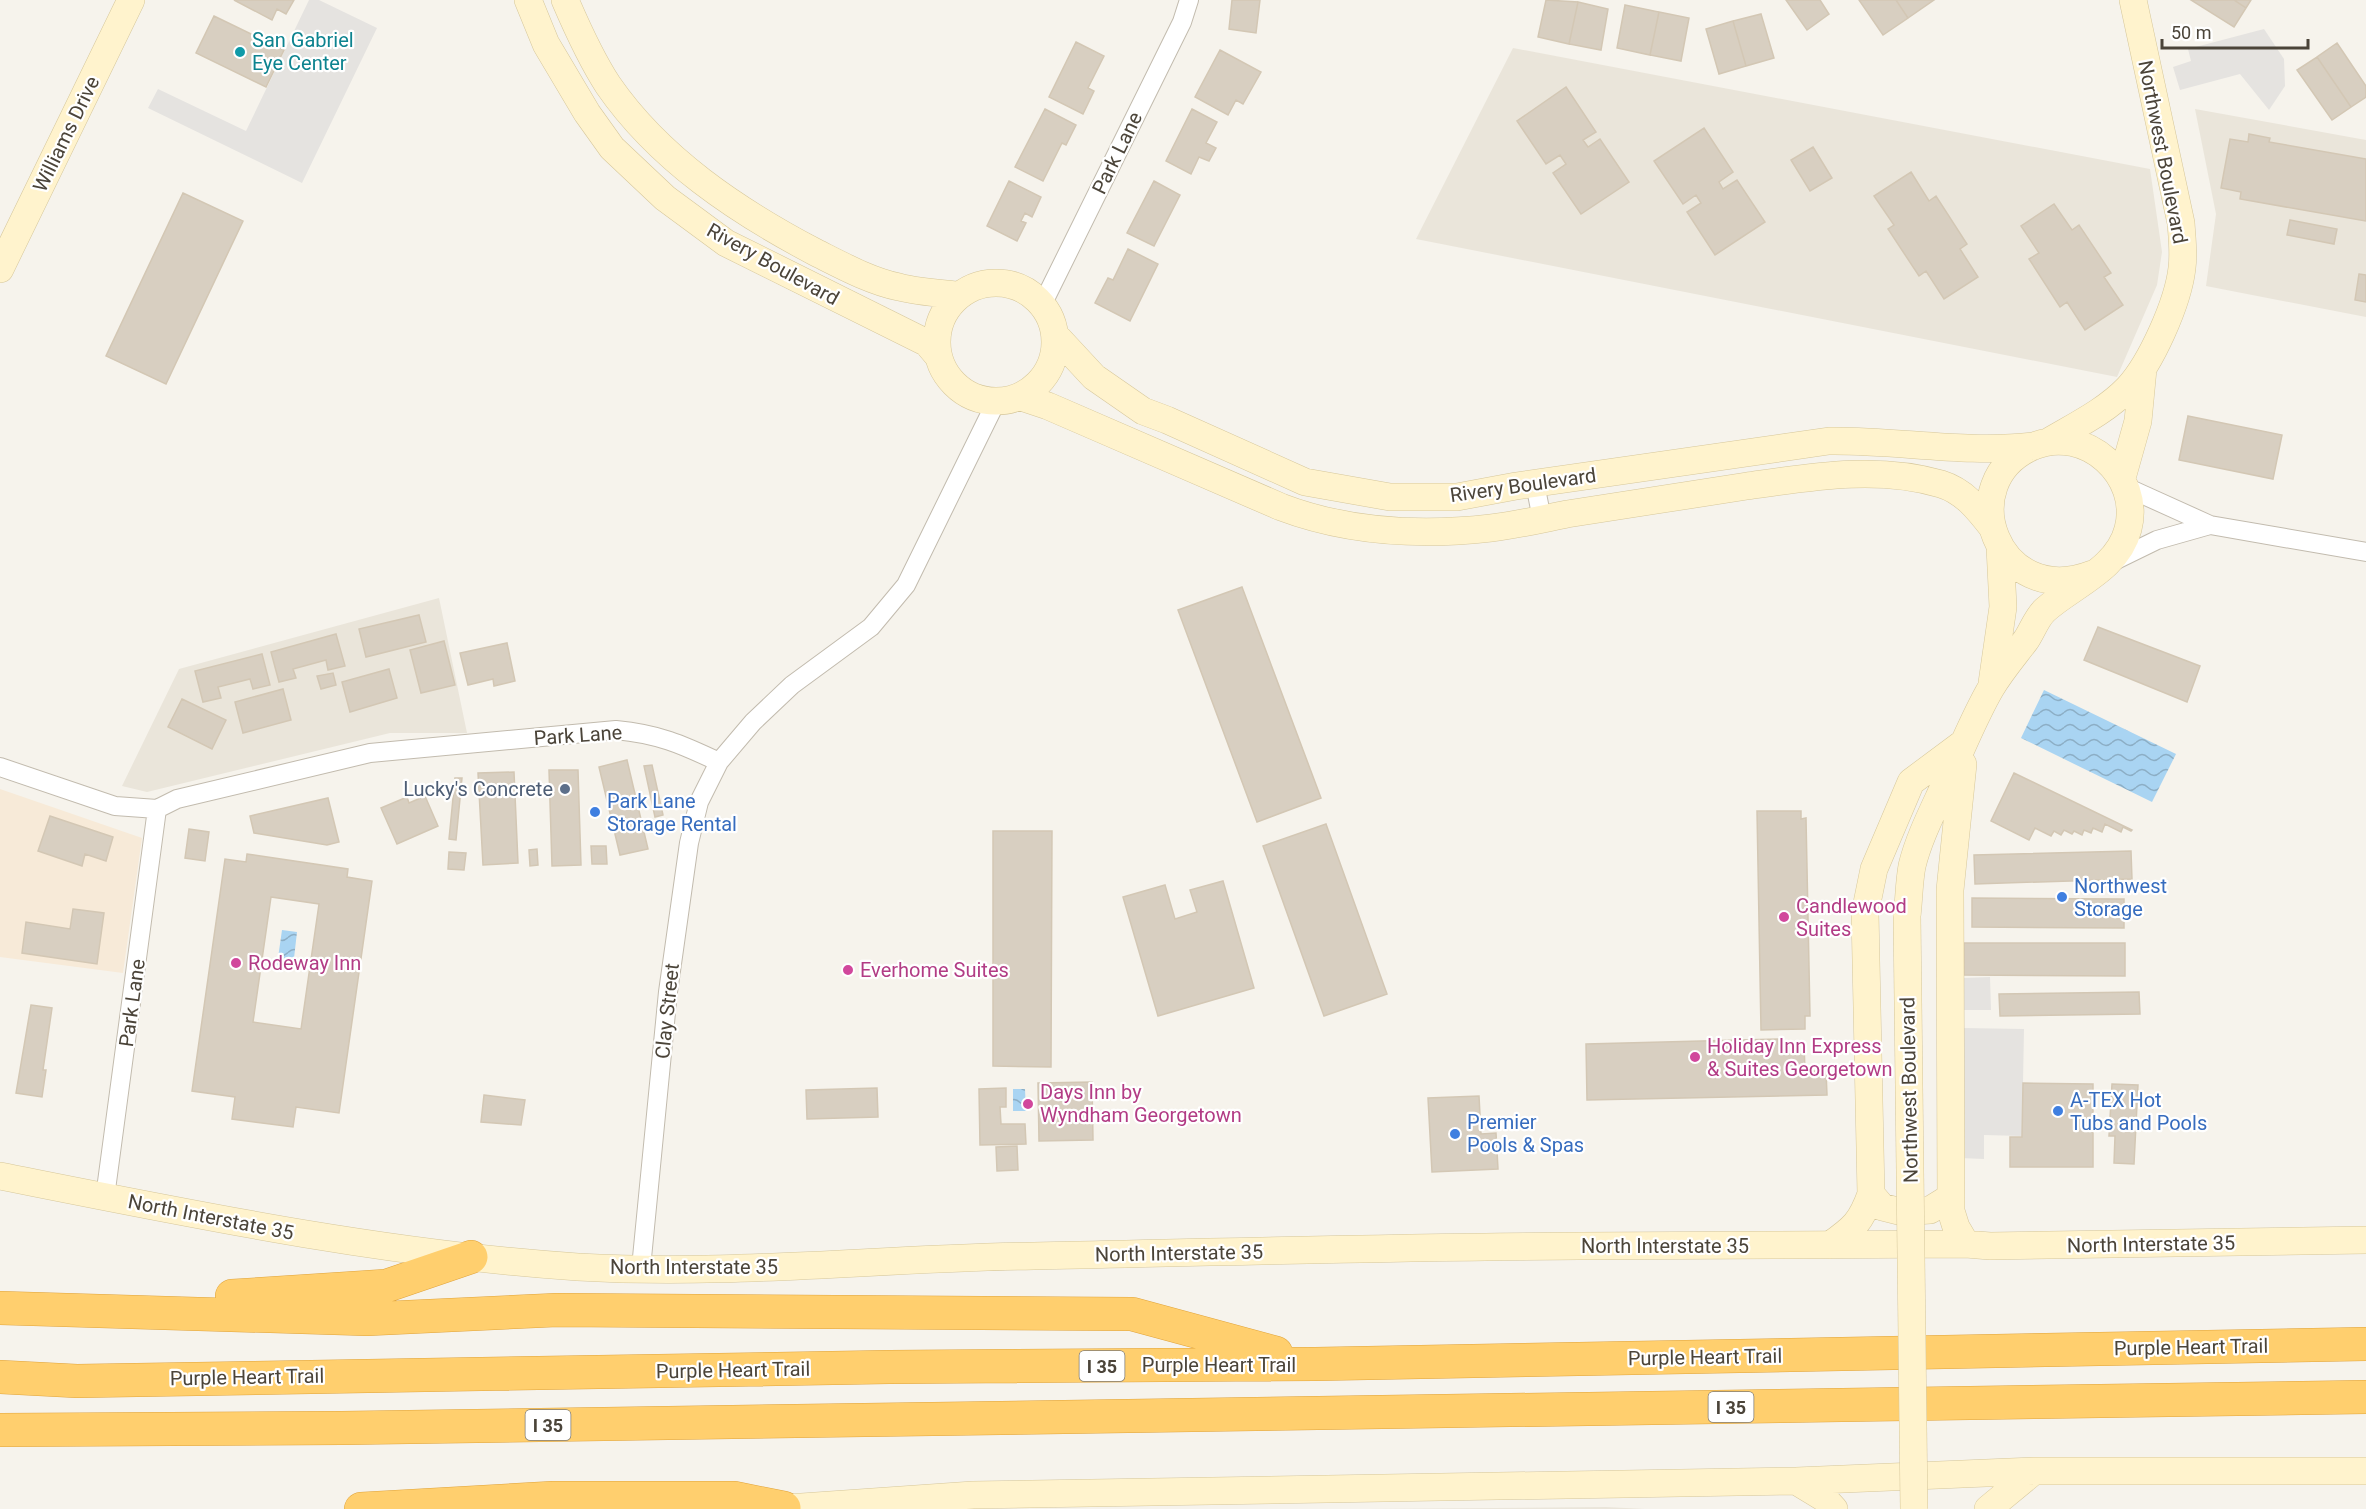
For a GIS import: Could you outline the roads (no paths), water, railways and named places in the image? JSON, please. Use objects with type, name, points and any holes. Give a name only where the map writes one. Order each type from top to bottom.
[{"type":"highway","points":[[0,1295],[210,1298],[386,1286],[471,1257]]},
{"type":"highway","points":[[0,1308],[367,1319],[557,1310],[1132,1314],[1315,1364]]},
{"type":"highway","name":"Purple Heart Trail","points":[[0,1377],[76,1381],[866,1368],[1315,1364],[2366,1344]]},
{"type":"highway","name":"I 35","points":[[0,1430],[414,1427],[2366,1397]]},
{"type":"highway","points":[[361,1509],[553,1498],[734,1498],[778,1508]]},
{"type":"street","name":"Williams Drive","points":[[0,268],[131,0]]},
{"type":"street","name":"Rivery Boulevard","points":[[528,0],[546,44],[587,113],[612,148],[665,198],[726,243],[927,343],[938,356]]},
{"type":"street","name":"Rivery Boulevard","points":[[565,0],[573,21],[608,85],[649,135],[683,167],[763,224],[841,265],[897,287],[958,295]]},
{"type":"street","name":"Park Lane","points":[[1042,305],[1182,22],[1189,0]]},
{"type":"street","name":"Northwest Boulevard","points":[[2041,444],[2108,405],[2126,390],[2143,369],[2173,305],[2182,270],[2183,247],[2173,183],[2133,0]]},
{"type":"street","points":[[999,283],[1025,291],[1042,305],[1055,335],[1051,364],[1036,387],[1008,399],[983,400],[954,385],[944,371],[936,343],[941,320],[958,295],[983,284],[999,283]]},
{"type":"street","name":"Rivery Boulevard","points":[[1055,335],[1094,377],[1143,411],[1305,482],[1390,497],[1457,497],[1757,450],[1829,441],[1858,440],[1983,450],[2041,444]]},
{"type":"street","name":"Northwest Boulevard","points":[[2124,483],[2138,421],[2143,369]]},
{"type":"street","name":"Rivery Boulevard","points":[[1008,399],[1048,406],[1131,444],[1302,515],[1360,528],[1401,532],[1493,528],[1764,484],[1827,475],[1870,474],[1942,484],[1962,495],[1976,507],[1996,537]]},
{"type":"street","points":[[719,762],[753,722],[792,685],[871,627],[906,585],[1008,399]]},
{"type":"street","points":[[2099,569],[2120,549],[2128,529],[2130,508],[2124,483],[2108,460],[2090,448],[2070,442],[2041,444],[2017,456],[2003,470],[1998,479],[1990,508],[1996,537],[2014,564],[2033,576],[2055,582],[2077,580],[2099,569],[2157,540],[2210,525]]},
{"type":"street","points":[[1757,450],[1764,484]]},
{"type":"street","points":[[1302,515],[1305,482]]},
{"type":"street","points":[[2124,483],[2210,525],[2366,552]]},
{"type":"street","points":[[1535,484],[1542,519]]},
{"type":"street","name":"Northwest Boulevard","points":[[1991,688],[2003,607],[1996,537]]},
{"type":"street","name":"Northwest Boulevard","points":[[1914,1509],[1907,916],[1912,867],[1928,823],[1991,688],[2033,630],[2043,611],[2099,569]]},
{"type":"street","name":"Park Lane","points":[[0,767],[114,806],[157,809],[177,799],[370,753],[616,730],[648,733],[681,744],[719,762]]},
{"type":"street","points":[[1830,1245],[1850,1231],[1864,1215],[1871,1194],[1865,913],[1874,869],[1911,782],[1966,741]]},
{"type":"street","points":[[1966,741],[1950,890],[1951,1211],[1956,1227],[1966,1244]]},
{"type":"street","name":"Clay Street","points":[[641,1268],[668,992],[688,843],[699,802],[719,762]]},
{"type":"street","name":"Park Lane","points":[[105,1197],[157,809]]},
{"type":"street","name":"North Interstate 35","points":[[0,1176],[253,1226],[471,1257],[579,1267],[809,1266],[984,1256],[1581,1246],[1966,1244],[1990,1246],[2366,1240]]},
{"type":"street","points":[[1871,1194],[1882,1207],[1902,1212],[1930,1210],[1951,1197]]},
{"type":"street","points":[[1988,1509],[2034,1471]]},
{"type":"street","points":[[778,1508],[973,1495],[1796,1480],[2034,1471],[2366,1471]]},
{"type":"street","points":[[1796,1480],[1824,1498],[1834,1509]]},
{"type":"water","points":[[2044,690],[2176,754],[2152,802],[2021,738]]},
{"type":"water","points":[[282,930],[297,932],[293,967],[277,965]]},
{"type":"water","points":[[1013,1089],[1025,1089],[1026,1111],[1013,1111]]},
{"type":"place","name":"San Gabriel Eye Center","points":[[240,52]]},
{"type":"place","name":"Lucky's Concrete","points":[[565,789]]},
{"type":"place","name":"Park Lane Storage Rental","points":[[595,812]]},
{"type":"place","name":"Northwest Storage","points":[[2062,897]]},
{"type":"place","name":"Candlewood Suites","points":[[1784,917]]},
{"type":"place","name":"Rodeway Inn","points":[[236,963]]},
{"type":"place","name":"Everhome Suites","points":[[848,970]]},
{"type":"place","name":"Holiday Inn Express & Suites Georgetown","points":[[1695,1057]]},
{"type":"place","name":"Days Inn by Wyndham Georgetown","points":[[1028,1104]]},
{"type":"place","name":"A-TEX Hot Tubs and Pools","points":[[2058,1111]]},
{"type":"place","name":"Premier Pools & Spas","points":[[1455,1134]]}]
